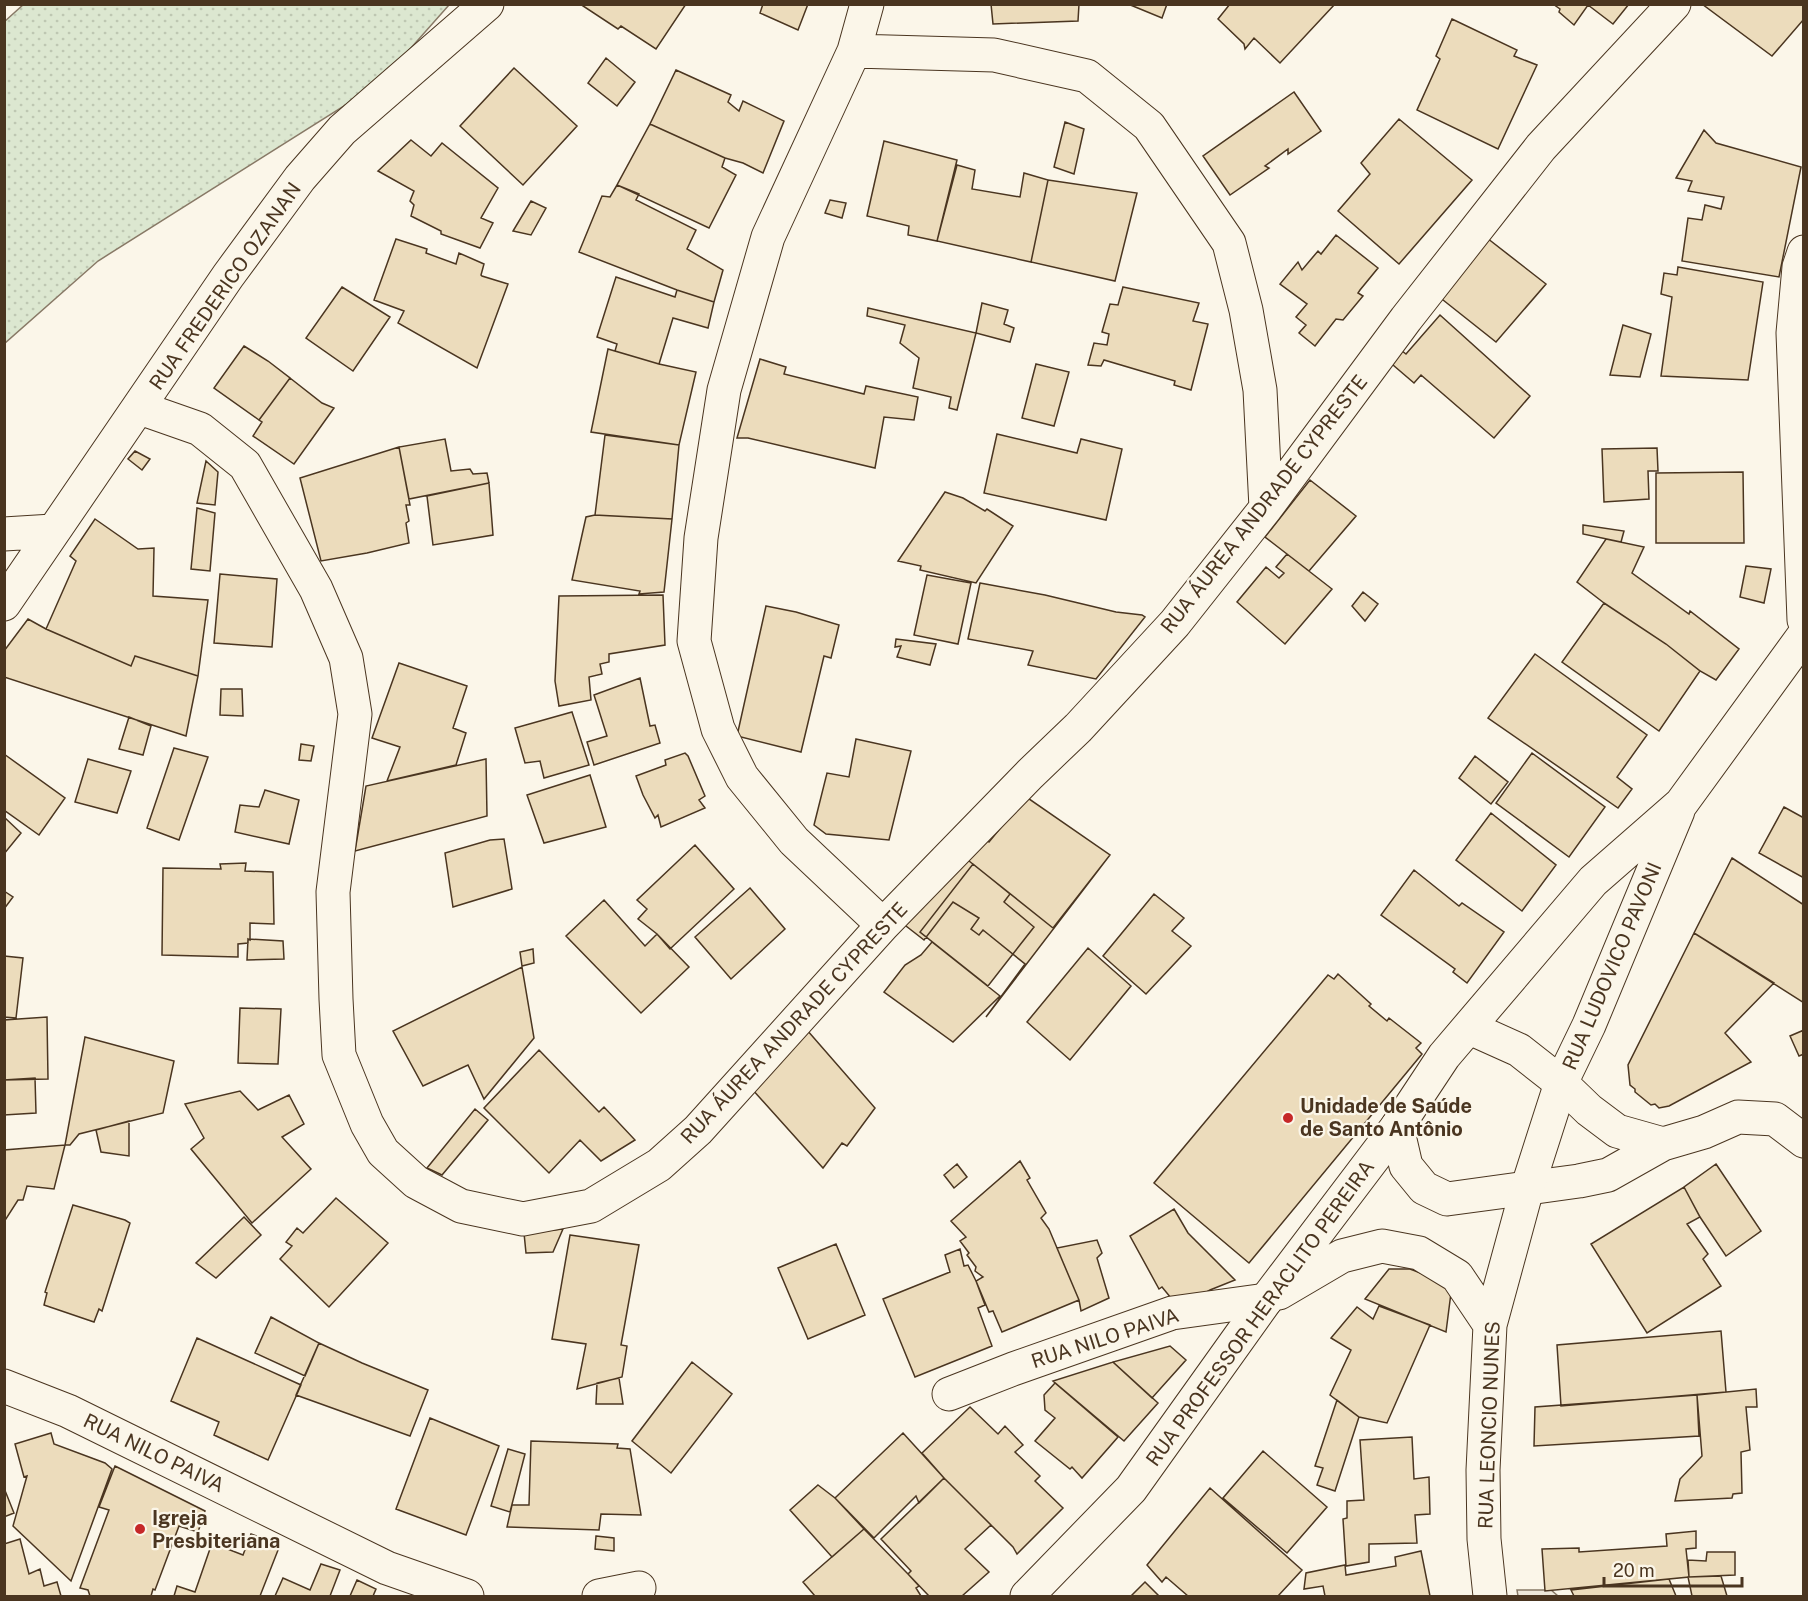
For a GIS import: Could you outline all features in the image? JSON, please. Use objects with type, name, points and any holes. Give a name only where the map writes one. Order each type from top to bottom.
[{"type":"street","name":"RUA FREDERICO OZANAN","points":[[4,604],[228,276],[300,178],[342,130],[487,4]]},
{"type":"street","points":[[867,4],[854,51],[768,237],[724,390],[700,538],[694,642],[718,729],[742,777],[794,841],[883,925]]},
{"type":"street","name":"RUA ÁUREA ANDRADE CYPRESTE","points":[[140,408],[200,429],[245,465],[316,589],[346,658],[355,714],[333,892],[339,1055],[353,1094],[383,1152],[416,1182],[461,1206],[523,1219],[591,1206],[659,1165],[698,1130],[883,925],[1022,782],[1078,728],[1167,632],[1266,508],[1406,319],[1541,147],[1674,4]]},
{"type":"street","points":[[854,51],[994,55],[1087,76],[1149,126],[1229,243],[1246,310],[1260,390],[1266,508]]},
{"type":"street","points":[[1803,252],[1799,267],[1793,333],[1803,620]]},
{"type":"street","points":[[4,534],[53,531]]},
{"type":"street","name":"RUA PROFESSOR HERACLITO PEREIRA","points":[[1027,1596],[1131,1489],[1266,1300],[1397,1127],[1444,1056],[1593,881],[1681,804],[1803,635]]},
{"type":"street","name":"RUA LUDOVICO PAVONI","points":[[1663,1144],[1617,1131],[1589,1110],[1562,1083],[1681,804]]},
{"type":"street","points":[[1470,1028],[1519,1050],[1562,1083]]},
{"type":"street","name":"RUA LEONCIO NUNES","points":[[1490,1596],[1484,1539],[1483,1470],[1490,1325],[1527,1189],[1562,1083]]},
{"type":"street","points":[[1397,1127],[1406,1166],[1424,1188],[1447,1199],[1527,1189],[1608,1175],[1663,1144],[1704,1132],[1738,1117],[1775,1119],[1803,1141]]},
{"type":"street","points":[[1266,1300],[1342,1256],[1382,1246],[1419,1253],[1456,1276],[1490,1325]]},
{"type":"street","name":"RUA NILO PAIVA","points":[[950,1394],[1172,1312],[1266,1300]]},
{"type":"street","name":"RUA NILO PAIVA","points":[[4,1386],[68,1411],[387,1568],[467,1596]]},
{"type":"street","points":[[599,1596],[639,1588]]},
{"type":"green space","points":[[24,4],[449,5],[379,84],[98,261],[5,343],[4,22]]},
{"type":"shaded area","points":[[1517,1590],[1551,1590],[1558,1596],[1518,1596]]},
{"type":"building","points":[[580,4],[686,4],[656,49],[621,26],[618,29]]},
{"type":"building","points":[[763,4],[808,4],[798,30],[760,13]]},
{"type":"building","points":[[991,4],[1079,4],[1078,21],[993,24]]},
{"type":"building","points":[[1128,4],[1167,4],[1162,18]]},
{"type":"building","points":[[1230,4],[1335,4],[1280,63],[1254,38],[1245,49],[1244,44],[1218,19]]},
{"type":"building","points":[[1553,4],[1629,4],[1613,24],[1588,5],[1574,25]]},
{"type":"building","points":[[1702,4],[1804,4],[1804,19],[1772,56]]},
{"type":"building","points":[[1452,19],[1517,50],[1514,56],[1537,65],[1498,149],[1417,110],[1440,59],[1436,56]]},
{"type":"building","points":[[606,58],[635,82],[617,106],[588,83]]},
{"type":"building","points":[[514,68],[577,126],[523,185],[460,126]]},
{"type":"building","points":[[676,70],[731,95],[728,102],[739,111],[743,101],[784,121],[763,173],[650,124]]},
{"type":"building","points":[[1294,92],[1321,131],[1288,154],[1288,149],[1265,166],[1269,168],[1230,195],[1203,156]]},
{"type":"building","points":[[1399,119],[1472,180],[1399,264],[1338,211],[1370,174],[1361,163]]},
{"type":"building","points":[[1065,122],[1084,129],[1074,174],[1054,167]]},
{"type":"building","points":[[650,124],[725,158],[722,167],[736,175],[709,228],[617,185]]},
{"type":"building","points":[[1704,130],[1716,143],[1801,167],[1779,277],[1682,261],[1688,218],[1702,220],[1705,205],[1721,209],[1724,197],[1688,191],[1692,181],[1676,178]]},
{"type":"building","points":[[411,140],[431,156],[442,143],[498,188],[481,218],[493,223],[480,248],[441,234],[441,231],[411,216],[414,205],[410,201],[414,191],[378,171]]},
{"type":"building","points":[[884,141],[957,160],[937,241],[908,235],[909,226],[867,216]]},
{"type":"building","points":[[957,165],[975,170],[972,189],[1020,197],[1024,173],[1048,180],[1031,262],[937,241]]},
{"type":"building","points":[[1048,180],[1137,193],[1115,281],[1031,262]]},
{"type":"building","points":[[617,185],[639,194],[636,200],[696,230],[687,249],[723,270],[714,302],[579,252],[602,196],[610,197]]},
{"type":"building","points":[[830,200],[846,203],[842,218],[825,213]]},
{"type":"building","points":[[531,201],[546,208],[531,235],[513,231]]},
{"type":"building","points":[[1336,235],[1378,268],[1358,293],[1363,296],[1343,320],[1336,319],[1315,346],[1299,333],[1306,325],[1296,317],[1307,304],[1280,284],[1298,262],[1302,270],[1318,251],[1321,254]]},
{"type":"building","points":[[1487,238],[1546,284],[1496,342],[1438,296]]},
{"type":"building","points":[[396,239],[427,249],[426,253],[456,264],[459,253],[484,264],[482,276],[508,284],[477,368],[398,323],[404,311],[374,300]]},
{"type":"building","points":[[1678,267],[1763,282],[1748,380],[1661,376],[1672,297],[1661,294],[1664,273],[1677,275]]},
{"type":"building","points":[[616,277],[675,297],[677,290],[714,302],[708,328],[673,318],[659,364],[615,351],[617,344],[597,337]]},
{"type":"building","points":[[342,287],[390,317],[353,371],[306,338]]},
{"type":"building","points":[[1123,287],[1199,303],[1193,321],[1208,324],[1191,390],[1174,385],[1175,381],[1104,360],[1101,366],[1088,365],[1094,343],[1107,345],[1109,334],[1102,332],[1110,304],[1118,305]]},
{"type":"building","points":[[982,303],[1008,310],[1004,324],[1014,328],[1010,342],[976,333]]},
{"type":"building","points":[[868,308],[976,333],[957,410],[949,408],[951,397],[913,388],[919,358],[900,343],[905,325],[867,316]]},
{"type":"building","points":[[1440,315],[1530,396],[1494,438],[1421,375],[1414,383],[1386,359],[1397,347],[1406,354]]},
{"type":"building","points":[[1623,325],[1651,334],[1640,377],[1610,375]]},
{"type":"building","points":[[244,346],[290,378],[259,420],[214,388]]},
{"type":"building","points":[[608,349],[696,372],[679,445],[591,432]]},
{"type":"building","points":[[760,359],[786,367],[784,374],[864,394],[866,386],[918,397],[914,420],[884,417],[875,468],[748,438],[737,438]]},
{"type":"building","points":[[1036,364],[1069,372],[1054,426],[1022,418]]},
{"type":"building","points":[[290,378],[322,403],[334,408],[294,464],[253,436],[262,422],[259,420]]},
{"type":"building","points":[[997,434],[1077,453],[1081,439],[1122,449],[1106,520],[984,493]]},
{"type":"building","points":[[605,435],[679,445],[672,519],[595,515]]},
{"type":"building","points":[[445,439],[451,471],[470,469],[473,474],[487,473],[489,483],[409,499],[399,447]]},
{"type":"building","points":[[399,447],[410,505],[406,505],[409,543],[321,561],[300,478]]},
{"type":"building","points":[[1657,448],[1658,471],[1648,471],[1649,499],[1604,502],[1602,449]]},
{"type":"building","points":[[135,451],[150,459],[142,470],[128,459]]},
{"type":"building","points":[[206,461],[218,472],[215,505],[197,503]]},
{"type":"building","points":[[1743,472],[1744,543],[1656,543],[1656,473]]},
{"type":"building","points":[[1310,480],[1356,516],[1309,571],[1265,537]]},
{"type":"building","points":[[489,483],[493,535],[433,545],[427,496]]},
{"type":"building","points":[[945,492],[963,498],[985,511],[987,509],[1013,526],[976,583],[920,570],[921,566],[898,561]]},
{"type":"building","points":[[197,508],[215,513],[210,571],[191,569]]},
{"type":"building","points":[[595,515],[672,519],[664,592],[639,594],[640,591],[572,580],[586,517]]},
{"type":"building","points":[[95,519],[138,549],[154,548],[153,596],[208,600],[198,676],[135,656],[131,666],[46,629],[76,561],[70,556]]},
{"type":"building","points":[[1583,525],[1624,531],[1621,542],[1583,534]]},
{"type":"building","points":[[1606,539],[1644,547],[1632,573],[1689,614],[1690,611],[1739,649],[1716,680],[1700,671],[1666,644],[1577,582]]},
{"type":"building","points":[[1287,554],[1332,589],[1285,644],[1237,602],[1266,567],[1279,578],[1284,573],[1276,567]]},
{"type":"building","points":[[1746,566],[1771,569],[1764,603],[1740,597]]},
{"type":"building","points":[[220,574],[277,579],[272,647],[214,643]]},
{"type":"building","points":[[927,575],[971,583],[958,644],[914,635]]},
{"type":"building","points":[[980,583],[1145,617],[1096,679],[1028,665],[1033,651],[968,639]]},
{"type":"building","points":[[1363,592],[1378,604],[1365,621],[1352,606]]},
{"type":"building","points":[[663,595],[665,645],[609,654],[609,662],[600,664],[602,674],[589,677],[591,700],[559,706],[555,681],[559,596]]},
{"type":"building","points":[[1604,603],[1666,644],[1700,671],[1659,731],[1562,662]]},
{"type":"building","points":[[766,606],[839,625],[831,658],[824,656],[801,752],[737,736]]},
{"type":"building","points":[[28,619],[131,666],[135,656],[198,676],[186,736],[4,677],[4,651]]},
{"type":"building","points":[[896,639],[936,644],[930,665],[897,657],[901,646],[895,647]]},
{"type":"building","points":[[1535,654],[1647,735],[1617,777],[1632,789],[1618,808],[1488,718]]},
{"type":"building","points":[[399,663],[467,686],[453,728],[466,733],[456,765],[387,781],[400,747],[372,738]]},
{"type":"building","points":[[640,678],[650,726],[655,725],[660,743],[594,765],[587,742],[607,736],[594,695]]},
{"type":"building","points":[[221,689],[242,689],[243,716],[220,715]]},
{"type":"building","points":[[572,712],[589,765],[544,778],[540,761],[525,763],[515,728]]},
{"type":"building","points":[[129,717],[151,726],[143,755],[119,749]]},
{"type":"building","points":[[856,739],[911,751],[889,840],[826,834],[814,825],[827,773],[849,777]]},
{"type":"building","points":[[301,744],[314,746],[311,761],[299,760]]},
{"type":"building","points":[[174,748],[208,757],[179,840],[147,828]]},
{"type":"building","points":[[685,753],[705,796],[699,800],[705,808],[661,827],[658,815],[655,818],[636,776],[666,765],[665,760]]},
{"type":"building","points":[[1532,753],[1605,807],[1569,857],[1496,803]]},
{"type":"building","points":[[4,754],[65,798],[39,835],[4,810]]},
{"type":"building","points":[[1475,756],[1508,782],[1491,804],[1459,778]]},
{"type":"building","points":[[88,759],[131,771],[117,813],[75,802]]},
{"type":"building","points":[[486,759],[487,816],[355,851],[366,786]]},
{"type":"building","points":[[590,775],[606,827],[544,843],[527,795]]},
{"type":"building","points":[[265,790],[299,800],[289,844],[235,832],[240,805],[259,807]]},
{"type":"building","points":[[1026,797],[1110,855],[1053,928],[964,857],[981,836],[989,842]]},
{"type":"building","points":[[1028,798],[1110,855],[986,1017],[1025,964],[983,930],[979,935],[971,929],[979,918],[953,902],[924,940],[897,919]]},
{"type":"building","points":[[1784,807],[1804,818],[1804,878],[1759,853]]},
{"type":"building","points":[[1491,813],[1556,865],[1522,911],[1456,860]]},
{"type":"building","points":[[4,817],[21,833],[4,854]]},
{"type":"building","points":[[504,839],[512,889],[453,907],[445,853],[490,840]]},
{"type":"building","points":[[695,845],[734,889],[670,949],[657,934],[638,919],[647,909],[637,900]]},
{"type":"building","points":[[1732,858],[1804,905],[1804,1003],[1694,933]]},
{"type":"building","points":[[246,863],[245,871],[273,872],[274,924],[250,923],[250,940],[248,939],[248,943],[238,944],[238,957],[162,955],[163,868],[221,869],[220,864]]},
{"type":"building","points":[[973,864],[1010,894],[1004,902],[1034,927],[988,986],[920,932]]},
{"type":"building","points":[[1414,870],[1459,906],[1462,903],[1504,932],[1467,983],[1453,972],[1455,969],[1381,915]]},
{"type":"building","points":[[750,888],[785,929],[731,979],[695,937]]},
{"type":"building","points":[[4,891],[13,897],[4,909]]},
{"type":"building","points":[[1154,894],[1184,918],[1172,931],[1191,946],[1146,994],[1103,956]]},
{"type":"building","points":[[604,900],[645,946],[657,934],[689,967],[641,1013],[566,936]]},
{"type":"building","points":[[1694,933],[1774,983],[1725,1033],[1751,1062],[1669,1106],[1659,1108],[1655,1104],[1651,1105],[1635,1092],[1630,1085],[1628,1065]]},
{"type":"building","points":[[248,939],[283,941],[284,959],[247,960]]},
{"type":"building","points":[[932,942],[1000,996],[953,1042],[884,992],[905,965],[921,955]]},
{"type":"building","points":[[1088,948],[1131,986],[1070,1060],[1027,1022]]},
{"type":"building","points":[[533,949],[534,963],[522,966],[520,952]]},
{"type":"building","points":[[4,956],[23,958],[16,1018],[4,1017]]},
{"type":"building","points":[[522,967],[534,1038],[484,1099],[468,1065],[423,1086],[393,1031]]},
{"type":"building","name":"Unidade de Saúde de Santo Antônio","points":[[1338,974],[1387,1021],[1389,1018],[1421,1043],[1416,1048],[1422,1054],[1249,1263],[1154,1183],[1328,975],[1334,979]]},
{"type":"building","points":[[240,1008],[281,1009],[278,1064],[238,1063]]},
{"type":"building","points":[[47,1017],[48,1079],[4,1080],[4,1020]]},
{"type":"building","points":[[800,1022],[875,1108],[847,1146],[842,1143],[823,1168],[751,1088]]},
{"type":"building","points":[[1804,1030],[1804,1054],[1799,1056],[1790,1036]]},
{"type":"building","points":[[85,1037],[174,1061],[163,1113],[79,1134],[70,1145],[65,1145]]},
{"type":"building","points":[[539,1050],[599,1112],[604,1107],[635,1140],[601,1161],[580,1140],[549,1173],[484,1108]]},
{"type":"building","points":[[35,1078],[36,1113],[4,1115],[4,1080]]},
{"type":"building","points":[[240,1091],[258,1110],[289,1095],[304,1124],[282,1137],[311,1169],[252,1223],[191,1149],[204,1138],[185,1104]]},
{"type":"building","points":[[475,1109],[488,1120],[442,1175],[427,1168]]},
{"type":"building","points":[[129,1121],[129,1156],[101,1152],[96,1130]]},
{"type":"building","points":[[65,1145],[54,1189],[27,1186],[23,1200],[18,1200],[4,1222],[4,1150]]},
{"type":"building","points":[[1020,1161],[1030,1178],[1027,1180],[1046,1213],[1041,1218],[1049,1229],[1079,1300],[1002,1332],[993,1311],[989,1312],[976,1281],[983,1277],[975,1271],[976,1267],[967,1255],[969,1253],[960,1241],[966,1237],[951,1221]]},
{"type":"building","points":[[957,1164],[967,1177],[954,1188],[944,1175]]},
{"type":"building","points":[[1716,1164],[1761,1231],[1726,1256],[1700,1217],[1684,1187]]},
{"type":"building","points":[[1684,1187],[1700,1217],[1687,1224],[1708,1254],[1703,1259],[1721,1286],[1647,1333],[1591,1244]]},
{"type":"building","points":[[336,1198],[388,1243],[329,1307],[280,1259],[292,1246],[286,1242],[297,1228],[303,1233]]},
{"type":"building","points":[[73,1205],[130,1223],[102,1311],[99,1309],[94,1322],[44,1305],[47,1293],[45,1292]]},
{"type":"building","points":[[1174,1209],[1188,1233],[1235,1280],[1200,1296],[1171,1298],[1162,1287],[1159,1289],[1130,1236]]},
{"type":"building","points":[[244,1217],[261,1235],[216,1278],[196,1263]]},
{"type":"building","points":[[563,1229],[553,1252],[526,1253],[524,1233]]},
{"type":"building","points":[[570,1235],[639,1245],[621,1345],[627,1346],[622,1377],[577,1389],[586,1344],[552,1339]]},
{"type":"building","points":[[1097,1240],[1102,1253],[1097,1258],[1109,1298],[1081,1311],[1079,1300],[1057,1248]]},
{"type":"building","points":[[836,1244],[865,1315],[808,1339],[778,1268]]},
{"type":"building","points":[[960,1249],[964,1266],[968,1265],[985,1305],[978,1308],[992,1346],[915,1377],[883,1299],[950,1272],[945,1255]]},
{"type":"building","points":[[1389,1269],[1410,1269],[1452,1285],[1446,1332],[1365,1299]]},
{"type":"building","points":[[1379,1306],[1430,1325],[1387,1423],[1359,1417],[1330,1395],[1351,1350],[1331,1338],[1357,1307],[1373,1319]]},
{"type":"building","points":[[271,1317],[319,1343],[305,1376],[255,1353]]},
{"type":"building","points":[[1721,1331],[1726,1392],[1561,1406],[1557,1345]]},
{"type":"building","points":[[197,1338],[301,1385],[268,1460],[214,1435],[219,1422],[171,1401]]},
{"type":"building","points":[[319,1343],[428,1390],[410,1436],[296,1395]]},
{"type":"building","points":[[1170,1346],[1186,1360],[1152,1398],[1113,1362]]},
{"type":"building","points":[[692,1362],[732,1394],[671,1473],[632,1441]]},
{"type":"building","points":[[1113,1362],[1158,1403],[1124,1441],[1053,1381]]},
{"type":"building","points":[[619,1378],[623,1404],[596,1404],[597,1383]]},
{"type":"building","points":[[1055,1383],[1118,1437],[1082,1478],[1072,1467],[1070,1469],[1035,1441],[1055,1418],[1045,1410],[1044,1395]]},
{"type":"building","points":[[1756,1389],[1757,1407],[1746,1407],[1750,1450],[1741,1452],[1742,1493],[1733,1494],[1732,1498],[1675,1501],[1680,1479],[1702,1456],[1697,1395]]},
{"type":"building","points":[[1697,1395],[1699,1436],[1534,1446],[1535,1407]]},
{"type":"building","points":[[1337,1400],[1359,1417],[1335,1491],[1317,1485],[1323,1468],[1315,1466]]},
{"type":"building","points":[[970,1407],[998,1434],[1005,1426],[1023,1445],[1015,1452],[1040,1476],[1035,1481],[1063,1508],[1017,1554],[1013,1547],[922,1453]]},
{"type":"building","points":[[430,1418],[499,1446],[466,1535],[396,1509]]},
{"type":"building","name":"Igreja Presbiteriana","points":[[51,1433],[54,1444],[105,1463],[112,1469],[71,1581],[13,1526],[27,1476],[24,1477],[15,1444]]},
{"type":"building","points":[[903,1433],[944,1478],[919,1503],[916,1496],[874,1538],[835,1498]]},
{"type":"building","points":[[1412,1437],[1414,1479],[1429,1477],[1430,1514],[1415,1515],[1417,1543],[1369,1544],[1369,1562],[1346,1566],[1343,1519],[1347,1518],[1347,1501],[1364,1500],[1360,1440]]},
{"type":"building","points":[[531,1441],[618,1444],[617,1448],[630,1449],[641,1515],[601,1514],[599,1530],[507,1527],[512,1505],[529,1505]]},
{"type":"building","points":[[508,1449],[525,1454],[510,1512],[491,1506]]},
{"type":"building","points":[[1263,1451],[1327,1507],[1287,1553],[1223,1498]]},
{"type":"building","name":"Igreja Presbiteriana","points":[[115,1466],[205,1511],[198,1532],[179,1526],[151,1596],[90,1596],[88,1590],[80,1588],[109,1510],[99,1507]]},
{"type":"building","points":[[944,1478],[991,1525],[965,1549],[989,1572],[962,1596],[929,1596],[908,1574],[911,1571],[881,1539]]},
{"type":"building","points":[[818,1485],[835,1498],[864,1529],[832,1557],[790,1510]]},
{"type":"building","points":[[4,1488],[14,1513],[4,1517]]},
{"type":"building","points":[[1210,1488],[1302,1570],[1278,1596],[1188,1596],[1166,1577],[1162,1582],[1147,1565]]},
{"type":"building","points":[[864,1529],[919,1586],[916,1588],[921,1596],[815,1596],[803,1582]]},
{"type":"building","points":[[1696,1531],[1696,1548],[1686,1549],[1689,1577],[1545,1591],[1542,1549],[1579,1548],[1579,1552],[1667,1546],[1666,1534]]},
{"type":"building","points":[[251,1534],[280,1545],[260,1596],[174,1596],[177,1586],[195,1592],[212,1543],[243,1555]]},
{"type":"building","points":[[596,1536],[614,1538],[614,1551],[595,1549]]},
{"type":"building","points":[[20,1539],[29,1574],[40,1569],[44,1586],[57,1582],[61,1596],[4,1596],[4,1544]]},
{"type":"building","points":[[1421,1551],[1430,1596],[1325,1596],[1323,1586],[1304,1589],[1306,1573],[1345,1565],[1346,1575],[1396,1566],[1395,1557]]},
{"type":"building","points":[[1707,1552],[1735,1552],[1735,1575],[1689,1577],[1688,1560],[1706,1561]]},
{"type":"building","points":[[321,1564],[340,1570],[330,1596],[275,1596],[283,1578],[310,1590]]},
{"type":"building","points":[[1721,1576],[1727,1596],[1692,1596],[1688,1577]]},
{"type":"building","points":[[1669,1579],[1676,1596],[1574,1596],[1571,1590]]},
{"type":"building","points":[[357,1580],[376,1589],[373,1596],[350,1596]]},
{"type":"building","points":[[1145,1582],[1159,1596],[1131,1596]]},
{"type":"place","name":"Unidade de Saúde de Santo Antônio","points":[[1288,1118]]},
{"type":"place","name":"Igreja Presbiteriana","points":[[140,1529]]}]
